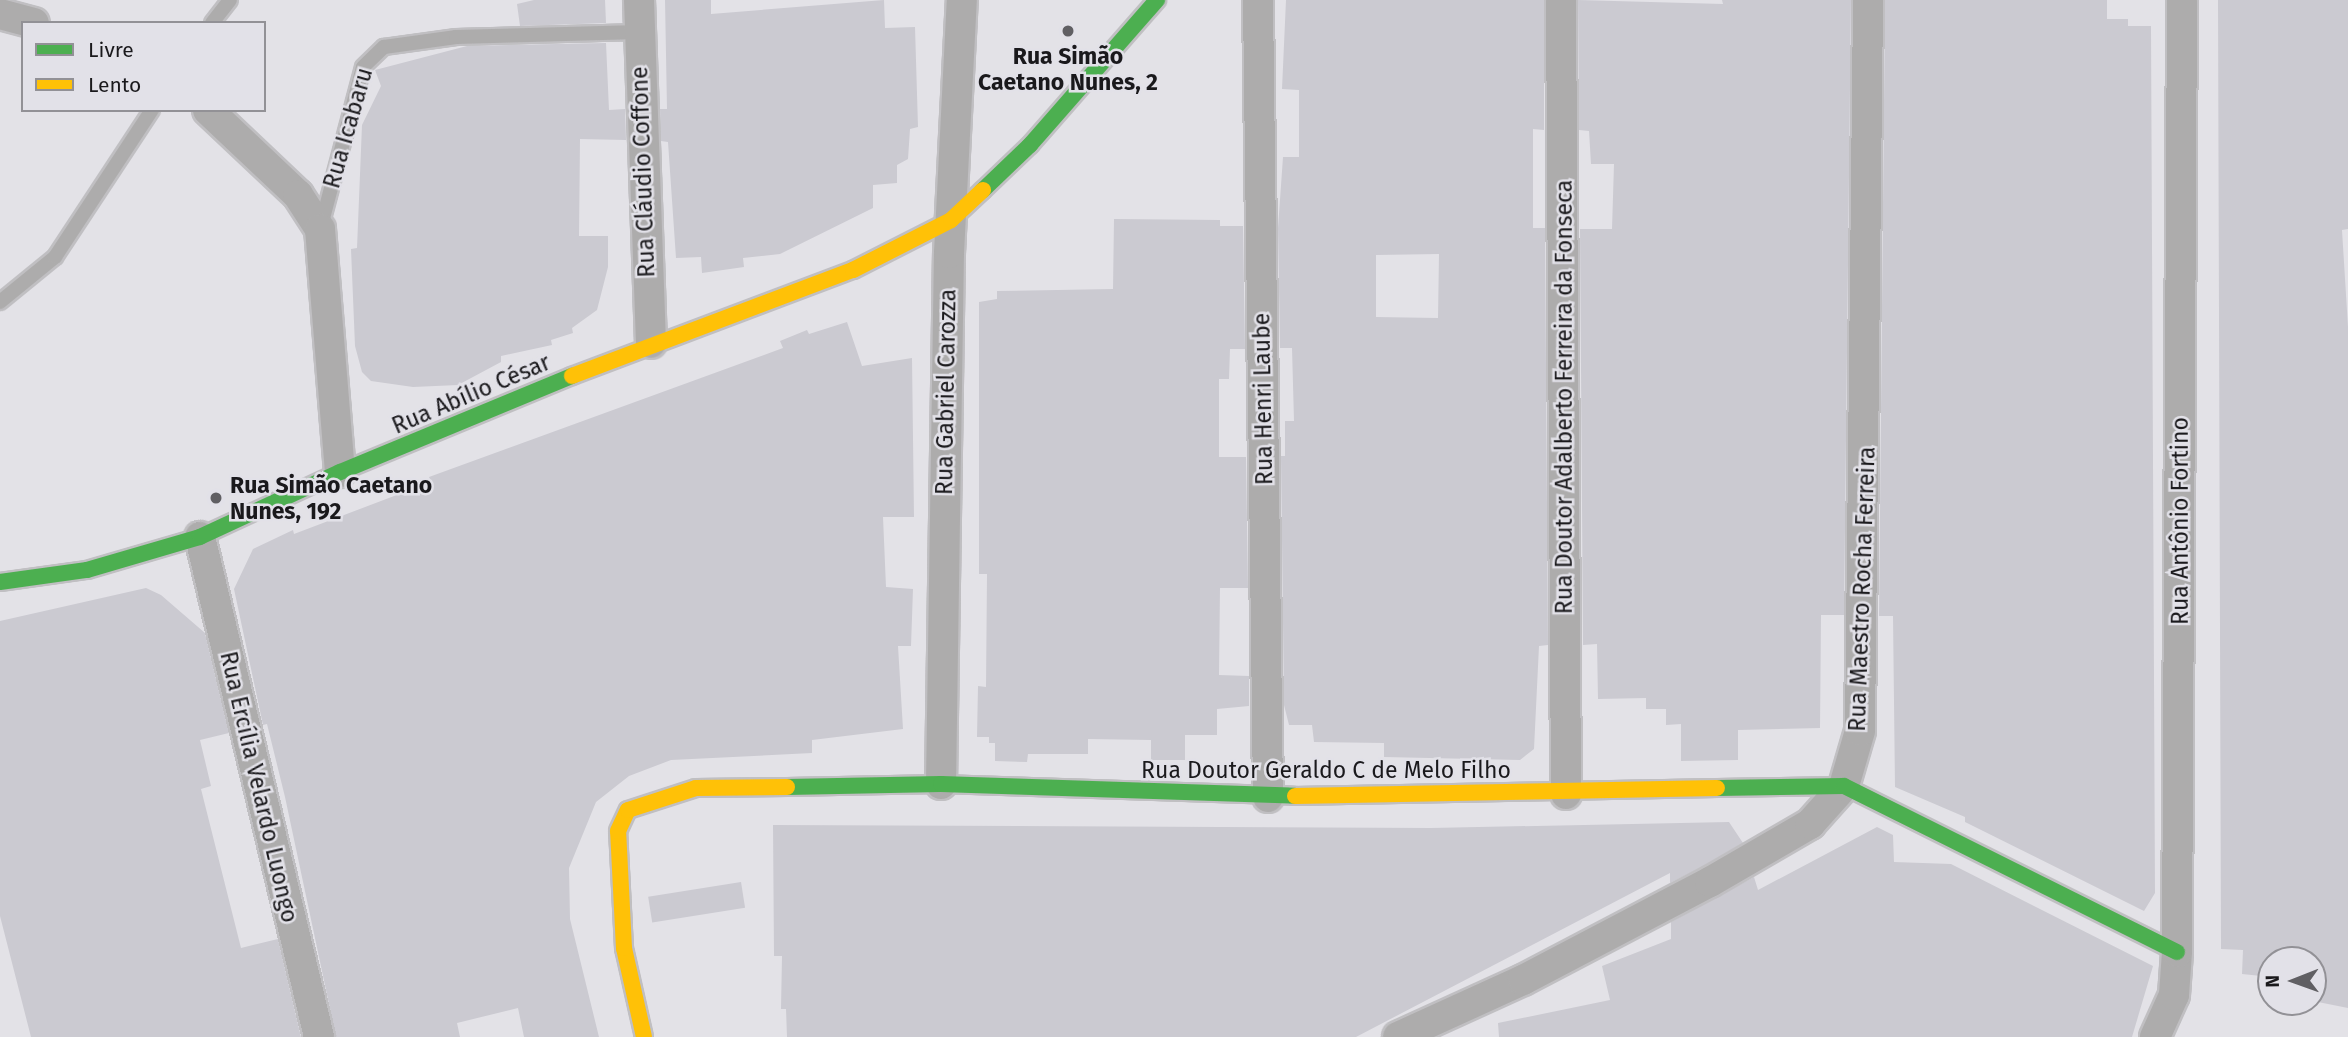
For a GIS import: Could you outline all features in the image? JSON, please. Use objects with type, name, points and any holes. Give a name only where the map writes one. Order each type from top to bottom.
[{"type":"street","name":"Rua Cláudio Coffone","points":[[639,0],[651,343]]},
{"type":"street","name":"Rua Gabriel Carozza","points":[[941,783],[951,220],[962,0]]},
{"type":"street","name":"Rua Abílio César","points":[[0,582],[87,570],[200,537],[340,472],[651,343],[853,270],[951,220],[1055,118],[1157,0]]},
{"type":"street","name":"Rua Henri Laube","points":[[1258,0],[1268,797]]},
{"type":"street","name":"Rua Doutor Adalberto Ferreira da Fonseca","points":[[1561,0],[1566,794]]},
{"type":"street","name":"Rua Maestro Rocha Ferreira","points":[[1398,1037],[1523,979],[1710,881],[1810,824],[1843,786],[1860,731],[1868,0]]},
{"type":"street","name":"Rua Antônio Fortino","points":[[2155,1037],[2175,995],[2178,952],[2182,0]]},
{"type":"street","points":[[0,14],[26,21]]},
{"type":"street","points":[[210,112],[298,195],[320,229]]},
{"type":"street","name":"Rua Icabaru","points":[[320,229],[340,472]]},
{"type":"street","name":"Rua Ercília Velardo Luongo","points":[[200,537],[319,1037]]},
{"type":"street","name":"Rua Doutor Geraldo C de Melo Filho","points":[[644,1037],[624,948],[618,831],[628,810],[696,788],[941,783],[1268,797],[1566,794],[1843,786],[2178,952]]},
{"type":"lane","points":[[214,21],[230,0]]},
{"type":"lane","name":"Rua Icabaru","points":[[320,229],[363,67],[384,47],[456,37],[639,32]]},
{"type":"lane","points":[[0,302],[55,257],[151,112]]},
{"type":"building","points":[[534,0],[605,0],[606,23],[520,26],[517,4]]},
{"type":"building","points":[[665,0],[711,0],[711,14],[884,0],[885,28],[915,27],[918,127],[910,129],[908,159],[897,165],[897,183],[873,185],[873,208],[780,254],[743,258],[744,267],[702,273],[701,257],[676,258],[668,142],[661,141],[660,109],[667,109]]},
{"type":"building","points":[[1286,0],[1544,0],[1544,130],[1533,129],[1533,228],[1545,228],[1548,645],[1539,646],[1534,749],[1520,760],[1384,757],[1384,743],[1314,742],[1312,725],[1289,725],[1284,705],[1281,456],[1285,456],[1285,421],[1294,421],[1292,348],[1280,348],[1278,228],[1283,157],[1299,157],[1299,90],[1282,89]],"holes":[[[1439,254],[1438,318],[1376,317],[1376,255]]]},
{"type":"building","points":[[1578,0],[1723,4],[1722,0],[1851,0],[1844,615],[1821,615],[1820,728],[1738,730],[1738,760],[1681,761],[1681,724],[1666,725],[1666,709],[1646,709],[1646,698],[1598,699],[1597,644],[1583,645],[1580,229],[1612,229],[1614,164],[1591,164],[1589,131],[1579,130]]},
{"type":"building","points":[[1885,0],[2107,0],[2107,19],[2128,19],[2128,26],[2151,26],[2155,893],[2144,911],[1965,822],[1965,817],[1895,787],[1893,616],[1879,616]]},
{"type":"building","points":[[2218,0],[2348,0],[2348,229],[2342,230],[2348,327],[2348,1008],[2327,1004],[2327,946],[2257,946],[2257,976],[2242,974],[2243,950],[2221,949]]},
{"type":"building","points":[[606,43],[609,110],[625,109],[626,140],[580,139],[579,236],[608,236],[608,267],[597,310],[572,328],[573,333],[551,340],[552,345],[501,356],[501,362],[458,385],[413,387],[371,381],[362,372],[355,346],[351,249],[357,248],[362,125],[381,86],[375,70],[467,46]]},
{"type":"building","points":[[1114,219],[1220,220],[1220,226],[1243,226],[1245,349],[1230,349],[1229,379],[1219,379],[1219,457],[1246,457],[1248,588],[1220,588],[1219,675],[1249,676],[1249,706],[1217,709],[1217,735],[1185,735],[1185,760],[1151,760],[1151,740],[1088,739],[1088,754],[1028,754],[1027,762],[995,761],[995,743],[989,743],[989,737],[977,737],[978,686],[986,687],[987,574],[979,574],[979,302],[997,299],[997,291],[1113,289]]},
{"type":"building","points":[[847,322],[862,366],[912,358],[914,517],[883,517],[886,587],[913,589],[911,646],[898,646],[903,729],[812,740],[812,753],[671,760],[629,776],[596,802],[569,868],[570,919],[599,1037],[524,1037],[518,1008],[457,1023],[460,1037],[336,1037],[285,797],[267,724],[263,725],[234,589],[253,549],[293,530],[294,534],[431,482],[429,477],[783,348],[780,341],[807,330],[809,334]]},
{"type":"building","points":[[146,588],[161,595],[205,633],[229,733],[200,740],[211,786],[201,789],[241,948],[278,939],[301,1037],[31,1037],[0,916],[0,621]]},
{"type":"building","points":[[1729,822],[1743,843],[1702,867],[1670,883],[1670,873],[1356,1037],[787,1037],[786,1009],[781,1009],[782,956],[774,956],[773,825],[1431,828]]},
{"type":"building","points":[[1877,827],[1893,835],[1894,862],[1951,864],[2153,966],[2132,1037],[1499,1037],[1498,1023],[1610,1000],[1602,966],[1671,939],[1671,922],[1754,877],[1758,890]]},
{"type":"building","points":[[741,882],[745,908],[652,922],[648,897]]},
{"type":"traffic: fast","points":[[983,190],[1030,145],[1157,0]]},
{"type":"traffic: fast","points":[[0,582],[87,570],[200,537],[340,472],[572,376]]},
{"type":"traffic: fast","points":[[787,787],[941,784],[1295,796]]},
{"type":"traffic: fast","points":[[1717,788],[1844,786],[2177,952]]},
{"type":"traffic: slow","points":[[572,376],[853,270],[951,220],[983,190]]},
{"type":"traffic: slow","points":[[644,1037],[624,948],[618,831],[628,810],[696,788],[787,787]]},
{"type":"traffic: slow","points":[[1295,796],[1717,788]]},
{"type":"place","name":"Rua Simão Caetano Nunes, 2","points":[[1068,31]]},
{"type":"place","name":"Rua Simão Caetano Nunes, 192","points":[[216,498]]}]
